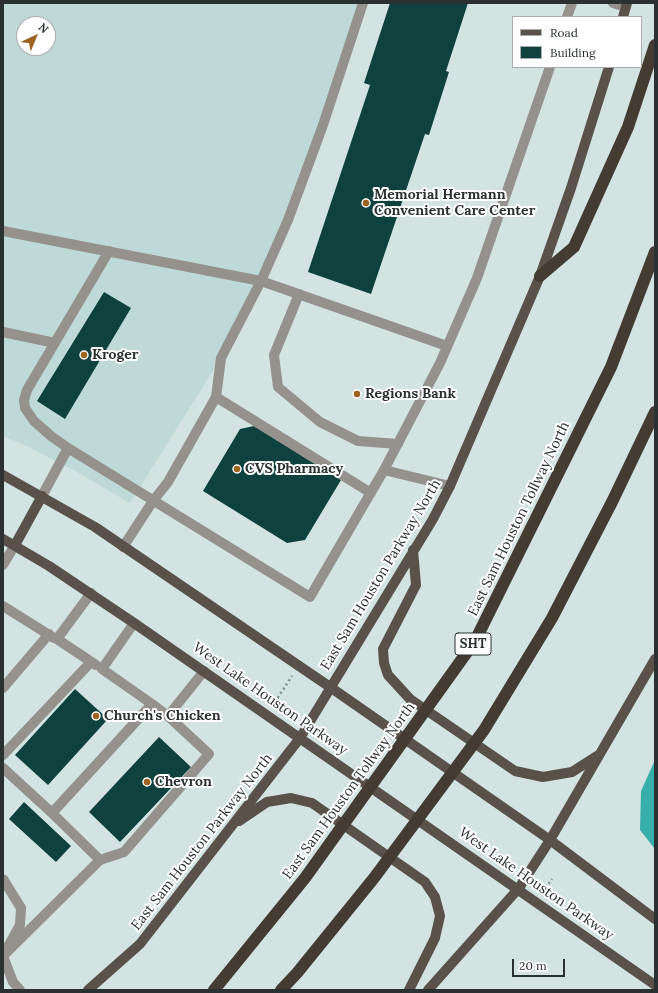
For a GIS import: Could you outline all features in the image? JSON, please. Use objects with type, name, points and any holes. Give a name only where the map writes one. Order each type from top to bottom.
[{"type":"highway","points":[[540,276],[574,247],[628,127],[655,45]]},
{"type":"highway","name":"East Sam Houston Tollway North","points":[[214,990],[305,878],[475,641],[611,367],[655,252]]},
{"type":"highway","points":[[281,990],[297,973],[374,878],[484,730],[552,618],[612,502],[655,412]]},
{"type":"main road","points":[[623,16],[627,5]]},
{"type":"main road","name":"East Sam Houston Parkway North","points":[[88,990],[140,944],[300,738],[414,550],[450,486],[540,276],[571,188],[610,68]]},
{"type":"main road","points":[[3,475],[95,527],[330,687],[550,840],[655,919]]},
{"type":"main road","points":[[15,545],[42,496]]},
{"type":"main road","name":"West Lake Houston Parkway","points":[[3,538],[91,593],[134,622],[519,888],[655,985]]},
{"type":"main road","points":[[414,550],[416,585],[383,649],[384,663],[388,675],[410,699],[515,771],[543,777],[572,772],[599,755]]},
{"type":"main road","points":[[428,990],[519,888],[550,840],[655,658]]},
{"type":"main road","points":[[232,825],[267,802],[291,798],[312,803],[425,882],[435,896],[440,916],[435,938],[409,990]]},
{"type":"lane","points":[[123,547],[153,500],[168,482],[216,397],[221,358],[282,235],[350,45],[363,3]]},
{"type":"lane","points":[[567,16],[572,3]]},
{"type":"lane","points":[[613,3],[627,5]]},
{"type":"lane","points":[[109,251],[27,390],[24,404],[26,411],[39,426],[68,448],[310,597],[384,470],[447,346],[489,245],[550,68]]},
{"type":"lane","points":[[3,231],[260,281],[447,346]]},
{"type":"lane","points":[[299,294],[274,355],[278,387],[320,422],[358,441],[398,444]]},
{"type":"lane","points":[[3,332],[55,343]]},
{"type":"lane","points":[[216,397],[371,492]]},
{"type":"lane","points":[[42,496],[68,448]]},
{"type":"lane","points":[[384,470],[450,486]]},
{"type":"lane","points":[[3,565],[15,545]]},
{"type":"lane","points":[[3,688],[53,637],[91,593]]},
{"type":"lane","points":[[3,606],[102,669],[152,704],[168,716],[209,754],[124,852],[100,860],[3,956]]},
{"type":"lane","points":[[102,669],[134,622]]},
{"type":"lane","points":[[3,755],[91,662]]},
{"type":"lane","points":[[168,716],[204,671]]},
{"type":"lane","points":[[52,813],[152,704]]},
{"type":"lane","points":[[3,768],[100,860]]},
{"type":"lane","points":[[3,879],[21,908],[20,926],[3,956]]},
{"type":"lane","points":[[3,956],[13,982],[20,990]]},
{"type":"path","points":[[275,702],[292,676]]},
{"type":"path","points":[[542,894],[552,879]]},
{"type":"shaded area","points":[[3,3],[363,3],[294,204],[221,358],[130,503],[77,472],[27,446],[3,436]]},
{"type":"shaded area","points":[[655,760],[655,849],[640,830],[641,791]]},
{"type":"building","name":"Memorial Hermann Convenient Care Center","points":[[390,3],[468,3],[446,71],[449,72],[429,135],[425,134],[371,294],[308,272],[370,85],[364,83]]},
{"type":"building","points":[[104,292],[131,308],[65,419],[37,401]]},
{"type":"building","name":"CVS Pharmacy","points":[[254,426],[341,480],[305,540],[287,543],[203,491],[240,429]]},
{"type":"building","points":[[75,689],[108,719],[48,785],[15,755]]},
{"type":"building","points":[[159,737],[191,767],[120,842],[89,812]]},
{"type":"building","points":[[24,802],[71,846],[56,862],[9,819]]},
{"type":"place","name":"Memorial Hermann Convenient Care Center","points":[[366,203]]},
{"type":"place","name":"Kroger","points":[[84,355]]},
{"type":"place","name":"Regions Bank","points":[[357,394]]},
{"type":"place","name":"CVS Pharmacy","points":[[237,469]]},
{"type":"place","name":"Church's Chicken","points":[[96,716]]},
{"type":"place","name":"Chevron","points":[[147,782]]}]
